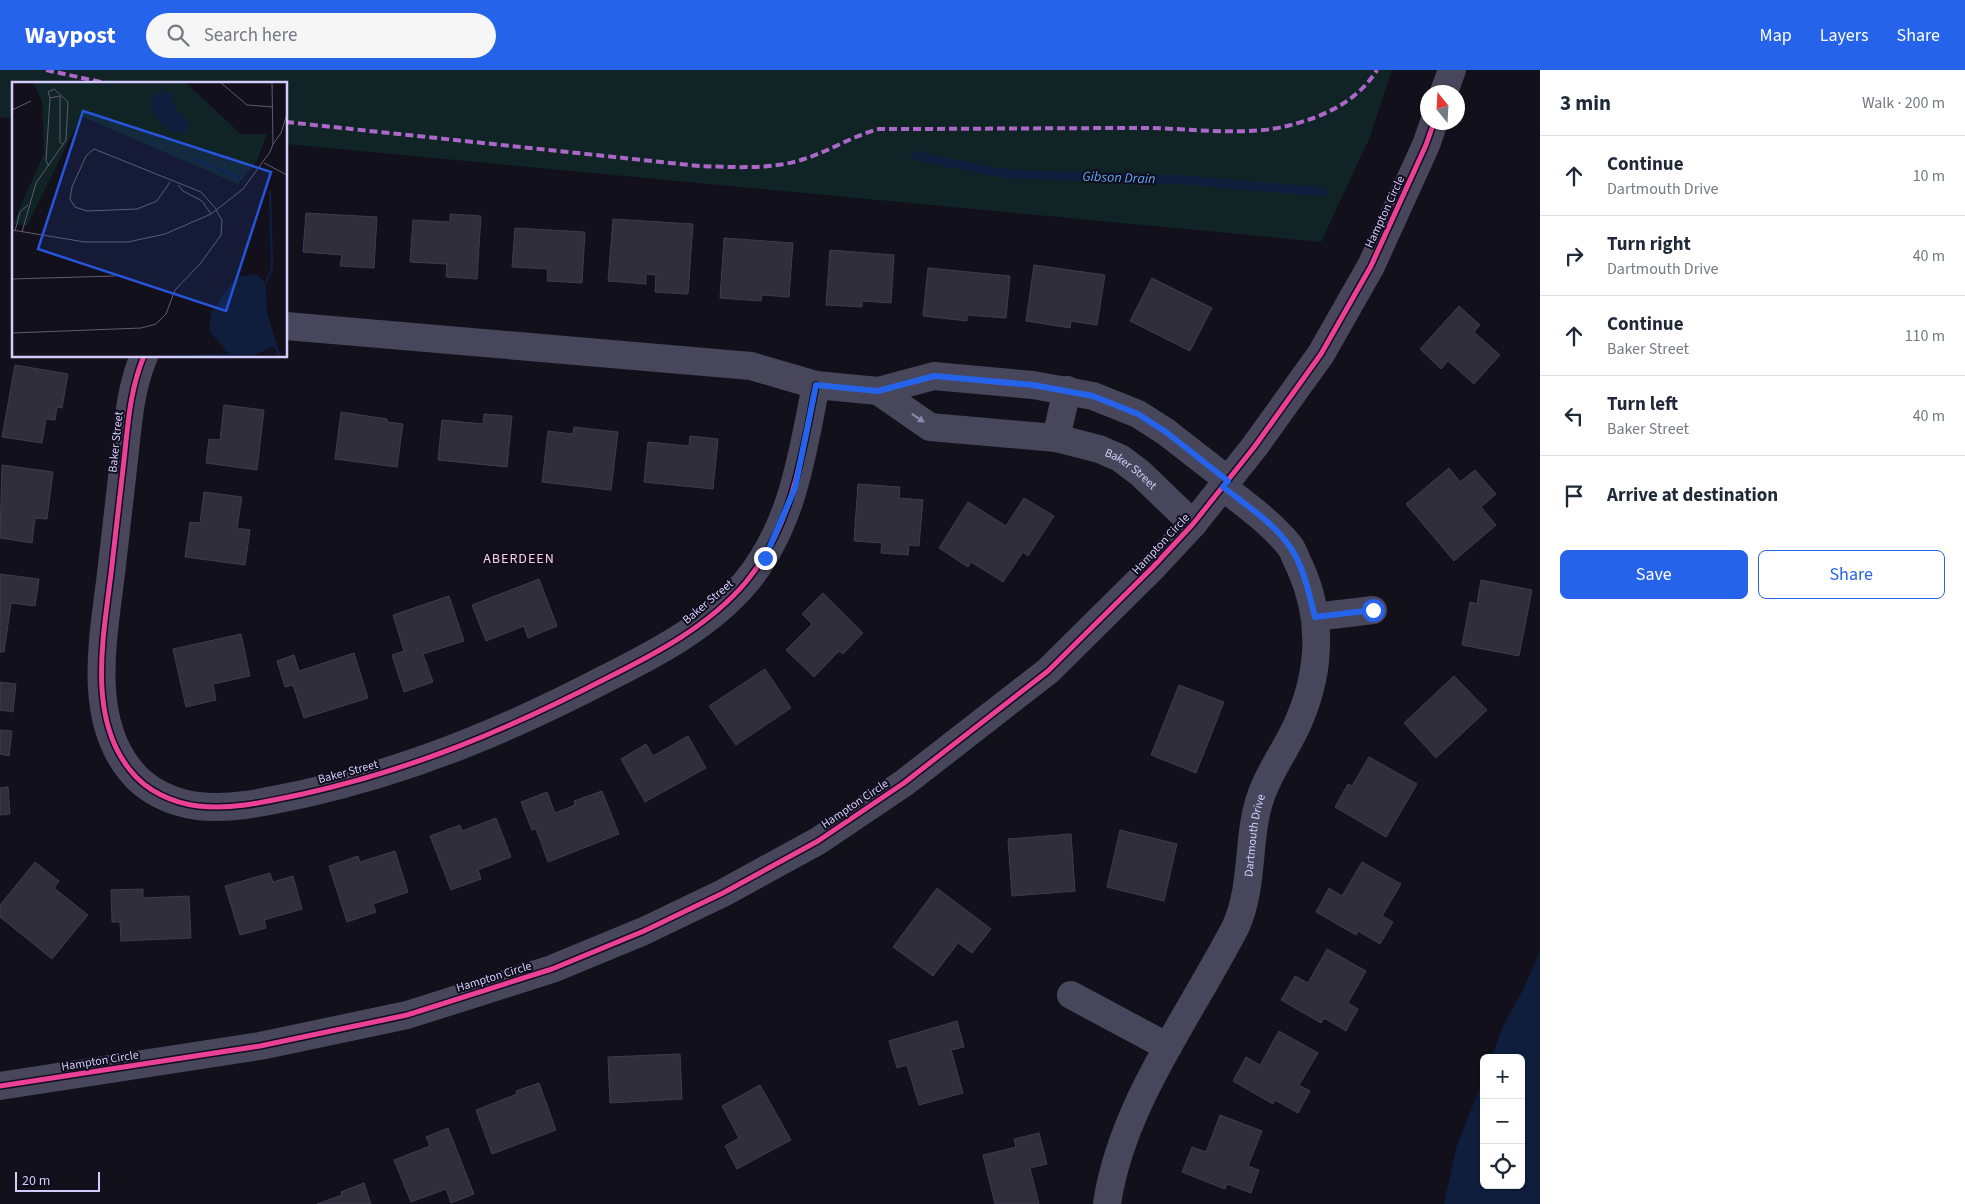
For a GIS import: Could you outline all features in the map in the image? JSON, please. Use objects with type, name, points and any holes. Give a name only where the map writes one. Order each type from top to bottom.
[{"type":"street","points":[[1447,85],[1452,70]]},
{"type":"street","name":"Hampton Circle","points":[[0,1086],[260,1046],[407,1015],[552,970],[644,931],[724,893],[818,841],[904,783],[1048,671],[1153,567],[1193,524],[1226,484],[1321,354],[1371,266],[1431,130]]},
{"type":"street","name":"Baker Street","points":[[288,326],[751,366],[816,385],[878,391],[934,376],[1067,390],[1093,396],[1138,414],[1166,432],[1226,484]]},
{"type":"street","name":"Baker Street","points":[[143,358],[137,372],[130,401],[102,659],[104,706],[109,734],[119,755],[132,773],[170,800],[198,806],[227,807],[268,802],[348,783],[420,762],[467,745],[557,704],[681,637],[721,607],[743,585],[765,558],[795,488],[816,385]]},
{"type":"street","points":[[1056,438],[1067,390]]},
{"type":"street","name":"Baker Street","points":[[878,391],[930,427],[1056,438],[1099,449],[1120,458],[1140,473],[1193,524]]},
{"type":"street","name":"Dartmouth Drive","points":[[1107,1204],[1113,1171],[1122,1143],[1145,1090],[1236,925],[1251,866],[1254,820],[1259,800],[1268,776],[1300,719],[1312,686],[1317,660],[1315,617],[1306,580],[1290,547],[1262,517],[1226,484]]},
{"type":"street","points":[[1315,617],[1373,610]]},
{"type":"street","points":[[1071,995],[1168,1047]]},
{"type":"green space","points":[[0,70],[1392,70],[1370,137],[1321,242],[288,144],[288,82],[12,82],[12,119],[0,117]]},
{"type":"water","points":[[1540,951],[1540,1204],[1444,1204],[1456,1148],[1480,1087],[1480,1189],[1525,1189],[1525,1054],[1493,1054],[1504,1024],[1524,988]]},
{"type":"building","points":[[306,213],[377,217],[374,268],[340,266],[342,255],[303,252]]},
{"type":"building","points":[[450,214],[481,216],[477,279],[446,277],[447,264],[410,262],[413,220],[450,222]]},
{"type":"building","points":[[613,219],[693,224],[688,294],[655,292],[656,275],[646,274],[646,284],[608,281]]},
{"type":"building","points":[[515,228],[585,232],[582,283],[547,281],[548,269],[512,267]]},
{"type":"building","points":[[724,238],[793,243],[789,297],[762,295],[761,301],[720,298]]},
{"type":"building","points":[[830,250],[894,255],[891,303],[862,301],[862,307],[826,305]]},
{"type":"building","points":[[1034,265],[1105,275],[1097,325],[1071,321],[1070,328],[1026,321]]},
{"type":"building","points":[[928,268],[1010,276],[1006,318],[967,315],[967,321],[923,316]]},
{"type":"building","points":[[1152,278],[1212,308],[1190,351],[1130,321]]},
{"type":"building","points":[[1459,306],[1480,325],[1474,332],[1500,355],[1474,384],[1448,361],[1441,369],[1420,349]]},
{"type":"building","points":[[15,365],[68,374],[62,408],[57,407],[55,420],[46,419],[42,443],[2,437]]},
{"type":"building","points":[[224,405],[264,410],[257,470],[206,463],[209,439],[220,440]]},
{"type":"building","points":[[341,412],[387,419],[387,422],[403,424],[397,467],[335,459]]},
{"type":"building","points":[[484,414],[512,416],[507,467],[438,460],[442,420],[483,424]]},
{"type":"building","points":[[574,427],[618,432],[611,490],[542,482],[548,431],[573,434]]},
{"type":"building","points":[[690,436],[718,439],[713,489],[644,482],[648,442],[689,446]]},
{"type":"building","points":[[2,465],[53,472],[47,519],[35,518],[32,543],[0,538]]},
{"type":"building","points":[[1449,468],[1460,482],[1475,470],[1496,494],[1481,507],[1496,525],[1454,561],[1406,504]]},
{"type":"building","points":[[858,484],[900,487],[899,498],[923,500],[919,546],[909,545],[908,555],[881,553],[882,543],[854,541]]},
{"type":"building","points":[[204,492],[242,497],[237,528],[250,530],[245,565],[185,557],[190,522],[200,523]]},
{"type":"building","points":[[1024,498],[1054,516],[1028,556],[1023,552],[1003,582],[971,562],[968,567],[939,548],[968,502],[1006,526]]},
{"type":"building","points":[[0,574],[39,579],[35,606],[11,603],[4,652],[0,652]]},
{"type":"building","points":[[539,579],[557,626],[528,638],[524,626],[486,641],[472,605]]},
{"type":"building","points":[[1481,580],[1532,590],[1519,656],[1462,645],[1470,602],[1477,604]]},
{"type":"building","points":[[823,593],[863,633],[843,654],[839,651],[814,677],[786,650],[812,624],[802,614]]},
{"type":"building","points":[[449,596],[464,641],[423,654],[433,682],[404,692],[392,655],[404,651],[393,615]]},
{"type":"building","points":[[241,634],[250,676],[213,684],[216,700],[186,707],[173,649]]},
{"type":"building","points":[[354,653],[368,698],[304,718],[293,685],[285,687],[277,661],[294,655],[299,671]]},
{"type":"building","points":[[765,669],[791,708],[736,745],[709,706]]},
{"type":"building","points":[[1454,676],[1487,710],[1436,758],[1404,723]]},
{"type":"building","points":[[0,682],[16,684],[13,712],[0,710]]},
{"type":"building","points":[[1179,685],[1224,702],[1196,773],[1151,755]]},
{"type":"building","points":[[0,730],[12,731],[9,756],[0,754]]},
{"type":"building","points":[[688,736],[706,768],[645,802],[621,759],[646,744],[653,756]]},
{"type":"building","points":[[1369,757],[1417,784],[1386,837],[1335,807],[1348,784],[1352,786]]},
{"type":"building","points":[[8,787],[10,814],[0,815],[0,788]]},
{"type":"building","points":[[602,791],[619,834],[548,862],[536,829],[532,830],[521,802],[547,792],[555,813],[575,805],[574,801]]},
{"type":"building","points":[[496,818],[511,857],[478,870],[481,879],[451,890],[430,836],[460,825],[462,831]]},
{"type":"building","points":[[1120,830],[1177,844],[1164,901],[1107,887]]},
{"type":"building","points":[[1071,834],[1075,891],[1012,896],[1008,839]]},
{"type":"building","points":[[395,851],[408,892],[373,904],[376,912],[347,922],[329,866],[358,856],[360,862]]},
{"type":"building","points":[[35,862],[59,881],[54,888],[88,915],[52,959],[0,917],[0,905]]},
{"type":"building","points":[[1362,862],[1401,884],[1382,916],[1393,922],[1380,944],[1358,931],[1356,935],[1316,912],[1329,888],[1342,896]]},
{"type":"building","points":[[270,873],[273,882],[293,876],[302,909],[264,920],[266,928],[240,935],[225,886]]},
{"type":"building","points":[[937,888],[991,929],[972,953],[958,943],[933,976],[893,947]]},
{"type":"building","points":[[143,889],[143,898],[189,896],[191,938],[121,941],[120,922],[112,922],[111,890]]},
{"type":"building","points":[[1327,949],[1366,971],[1348,1003],[1358,1009],[1346,1031],[1324,1018],[1321,1023],[1281,1000],[1295,976],[1308,983]]},
{"type":"building","points":[[957,1021],[964,1047],[951,1050],[963,1093],[919,1105],[907,1065],[897,1068],[889,1041]]},
{"type":"building","points":[[1279,1031],[1318,1053],[1299,1085],[1310,1091],[1298,1113],[1275,1100],[1273,1104],[1233,1081],[1246,1057],[1260,1065]]},
{"type":"building","points":[[680,1054],[682,1099],[610,1103],[608,1057]]},
{"type":"building","points":[[539,1083],[556,1130],[492,1154],[476,1110],[517,1094],[516,1091]]},
{"type":"building","points":[[760,1085],[791,1140],[737,1169],[725,1146],[739,1138],[722,1106]]},
{"type":"building","points":[[1220,1115],[1262,1131],[1248,1166],[1259,1170],[1251,1193],[1227,1184],[1225,1189],[1182,1172],[1192,1147],[1206,1152]]},
{"type":"building","points":[[448,1128],[474,1194],[451,1203],[446,1189],[411,1202],[394,1160],[430,1146],[426,1137]]},
{"type":"building","points":[[1039,1133],[1047,1164],[1030,1168],[1039,1204],[995,1204],[983,1155],[1016,1147],[1014,1139]]},
{"type":"building","points":[[364,1183],[371,1204],[317,1204],[342,1195],[341,1192]]},
{"type":"waterway","name":"Gibson Drain","points":[[916,156],[1006,174],[1184,180],[1323,192]]},
{"type":"marked path","points":[[46,70],[101,82]]},
{"type":"marked path","points":[[288,122],[699,166],[752,167],[779,165],[804,159],[879,129],[1151,128],[1238,131],[1272,129],[1313,118],[1338,107],[1360,91],[1377,70]]},
{"type":"cycle path","points":[[0,1086],[260,1046],[407,1015],[552,969],[644,931],[723,893],[818,841],[904,783],[1048,671],[1153,567],[1193,524],[1255,446],[1321,354],[1371,266],[1431,130]]},
{"type":"cycle path","points":[[143,358],[139,368],[128,420],[103,644],[103,698],[107,723],[116,748],[136,777],[152,790],[170,799],[198,806],[211,807],[238,806],[303,794],[420,761],[458,747],[568,698],[680,638],[731,598],[746,582],[762,560],[775,537],[785,513],[800,463],[816,385]]},
{"type":"district","name":"ABERDEEN","points":[[519,559]]},
{"type":"route","points":[[765,558],[786,513],[795,488],[816,385],[878,391],[934,376],[1067,390],[1113,402],[1138,414],[1166,432],[1228,481],[1223,487],[1262,517],[1290,547],[1306,580],[1315,617],[1373,610]]}]
